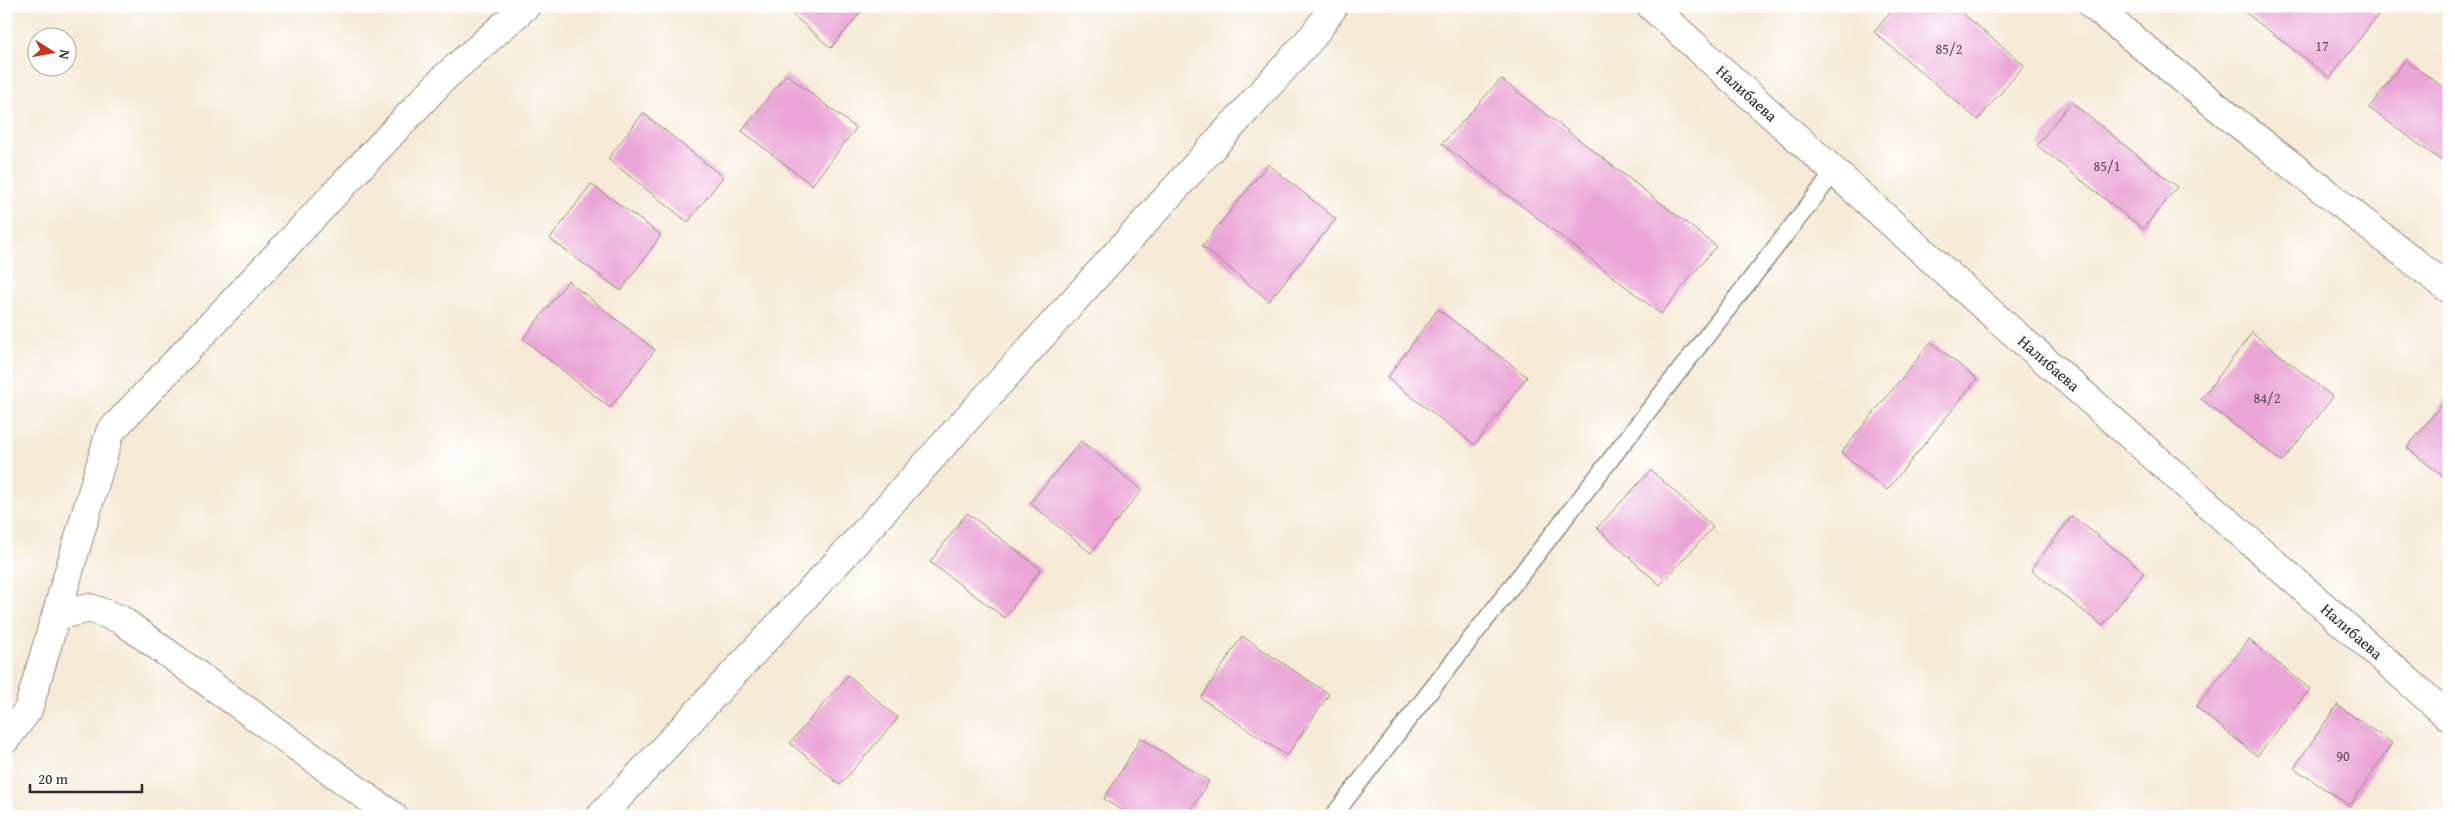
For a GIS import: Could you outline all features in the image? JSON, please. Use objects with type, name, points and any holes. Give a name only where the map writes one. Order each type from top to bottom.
[{"type":"street","points":[[6,739],[28,710],[110,432],[445,77],[526,6]]},
{"type":"street","points":[[601,816],[870,526],[1313,36],[1334,6]]},
{"type":"street","name":"Налибаева","points":[[1652,6],[1834,171],[2449,717]]},
{"type":"street","points":[[2093,6],[2231,118],[2449,289]]},
{"type":"street","points":[[56,616],[90,608],[120,619],[392,816]]},
{"type":"lane","points":[[1333,816],[1834,171]]},
{"type":"building","points":[[783,6],[866,6],[831,48]]},
{"type":"building","points":[[1896,6],[1954,6],[2024,65],[1978,120],[1874,32]]},
{"type":"building","points":[[2243,6],[2366,6],[2378,15],[2330,78],[2241,9]]},
{"type":"building","points":[[2405,60],[2449,91],[2449,166],[2369,108]]},
{"type":"building","points":[[786,74],[856,128],[812,185],[742,131]]},
{"type":"building","points":[[1501,79],[1716,246],[1661,314],[1442,144]]},
{"type":"building","points":[[2071,102],[2177,187],[2143,229],[2037,145]]},
{"type":"building","points":[[643,113],[723,177],[688,222],[608,159]]},
{"type":"building","points":[[1268,164],[1336,219],[1269,301],[1202,246]]},
{"type":"building","points":[[591,184],[661,235],[621,291],[550,239]]},
{"type":"building","points":[[568,281],[655,350],[610,408],[523,339]]},
{"type":"building","points":[[1438,309],[1527,377],[1475,445],[1387,378]]},
{"type":"building","points":[[2252,333],[2333,397],[2282,462],[2201,399]]},
{"type":"building","points":[[1931,342],[1977,379],[1887,490],[1841,453]]},
{"type":"building","points":[[2449,395],[2449,481],[2407,448]]},
{"type":"building","points":[[1081,441],[1142,490],[1091,553],[1030,503]]},
{"type":"building","points":[[1651,470],[1713,527],[1660,585],[1597,528]]},
{"type":"building","points":[[967,513],[1041,569],[1005,618],[930,562]]},
{"type":"building","points":[[2072,516],[2144,572],[2103,626],[2031,570]]},
{"type":"building","points":[[1242,636],[1329,694],[1287,756],[1201,698]]},
{"type":"building","points":[[2249,640],[2310,689],[2257,756],[2196,707]]},
{"type":"building","points":[[848,675],[898,718],[840,785],[790,743]]},
{"type":"building","points":[[2337,705],[2392,743],[2350,806],[2294,768]]},
{"type":"building","points":[[1141,738],[1209,781],[1188,816],[1131,816],[1104,799]]}]
